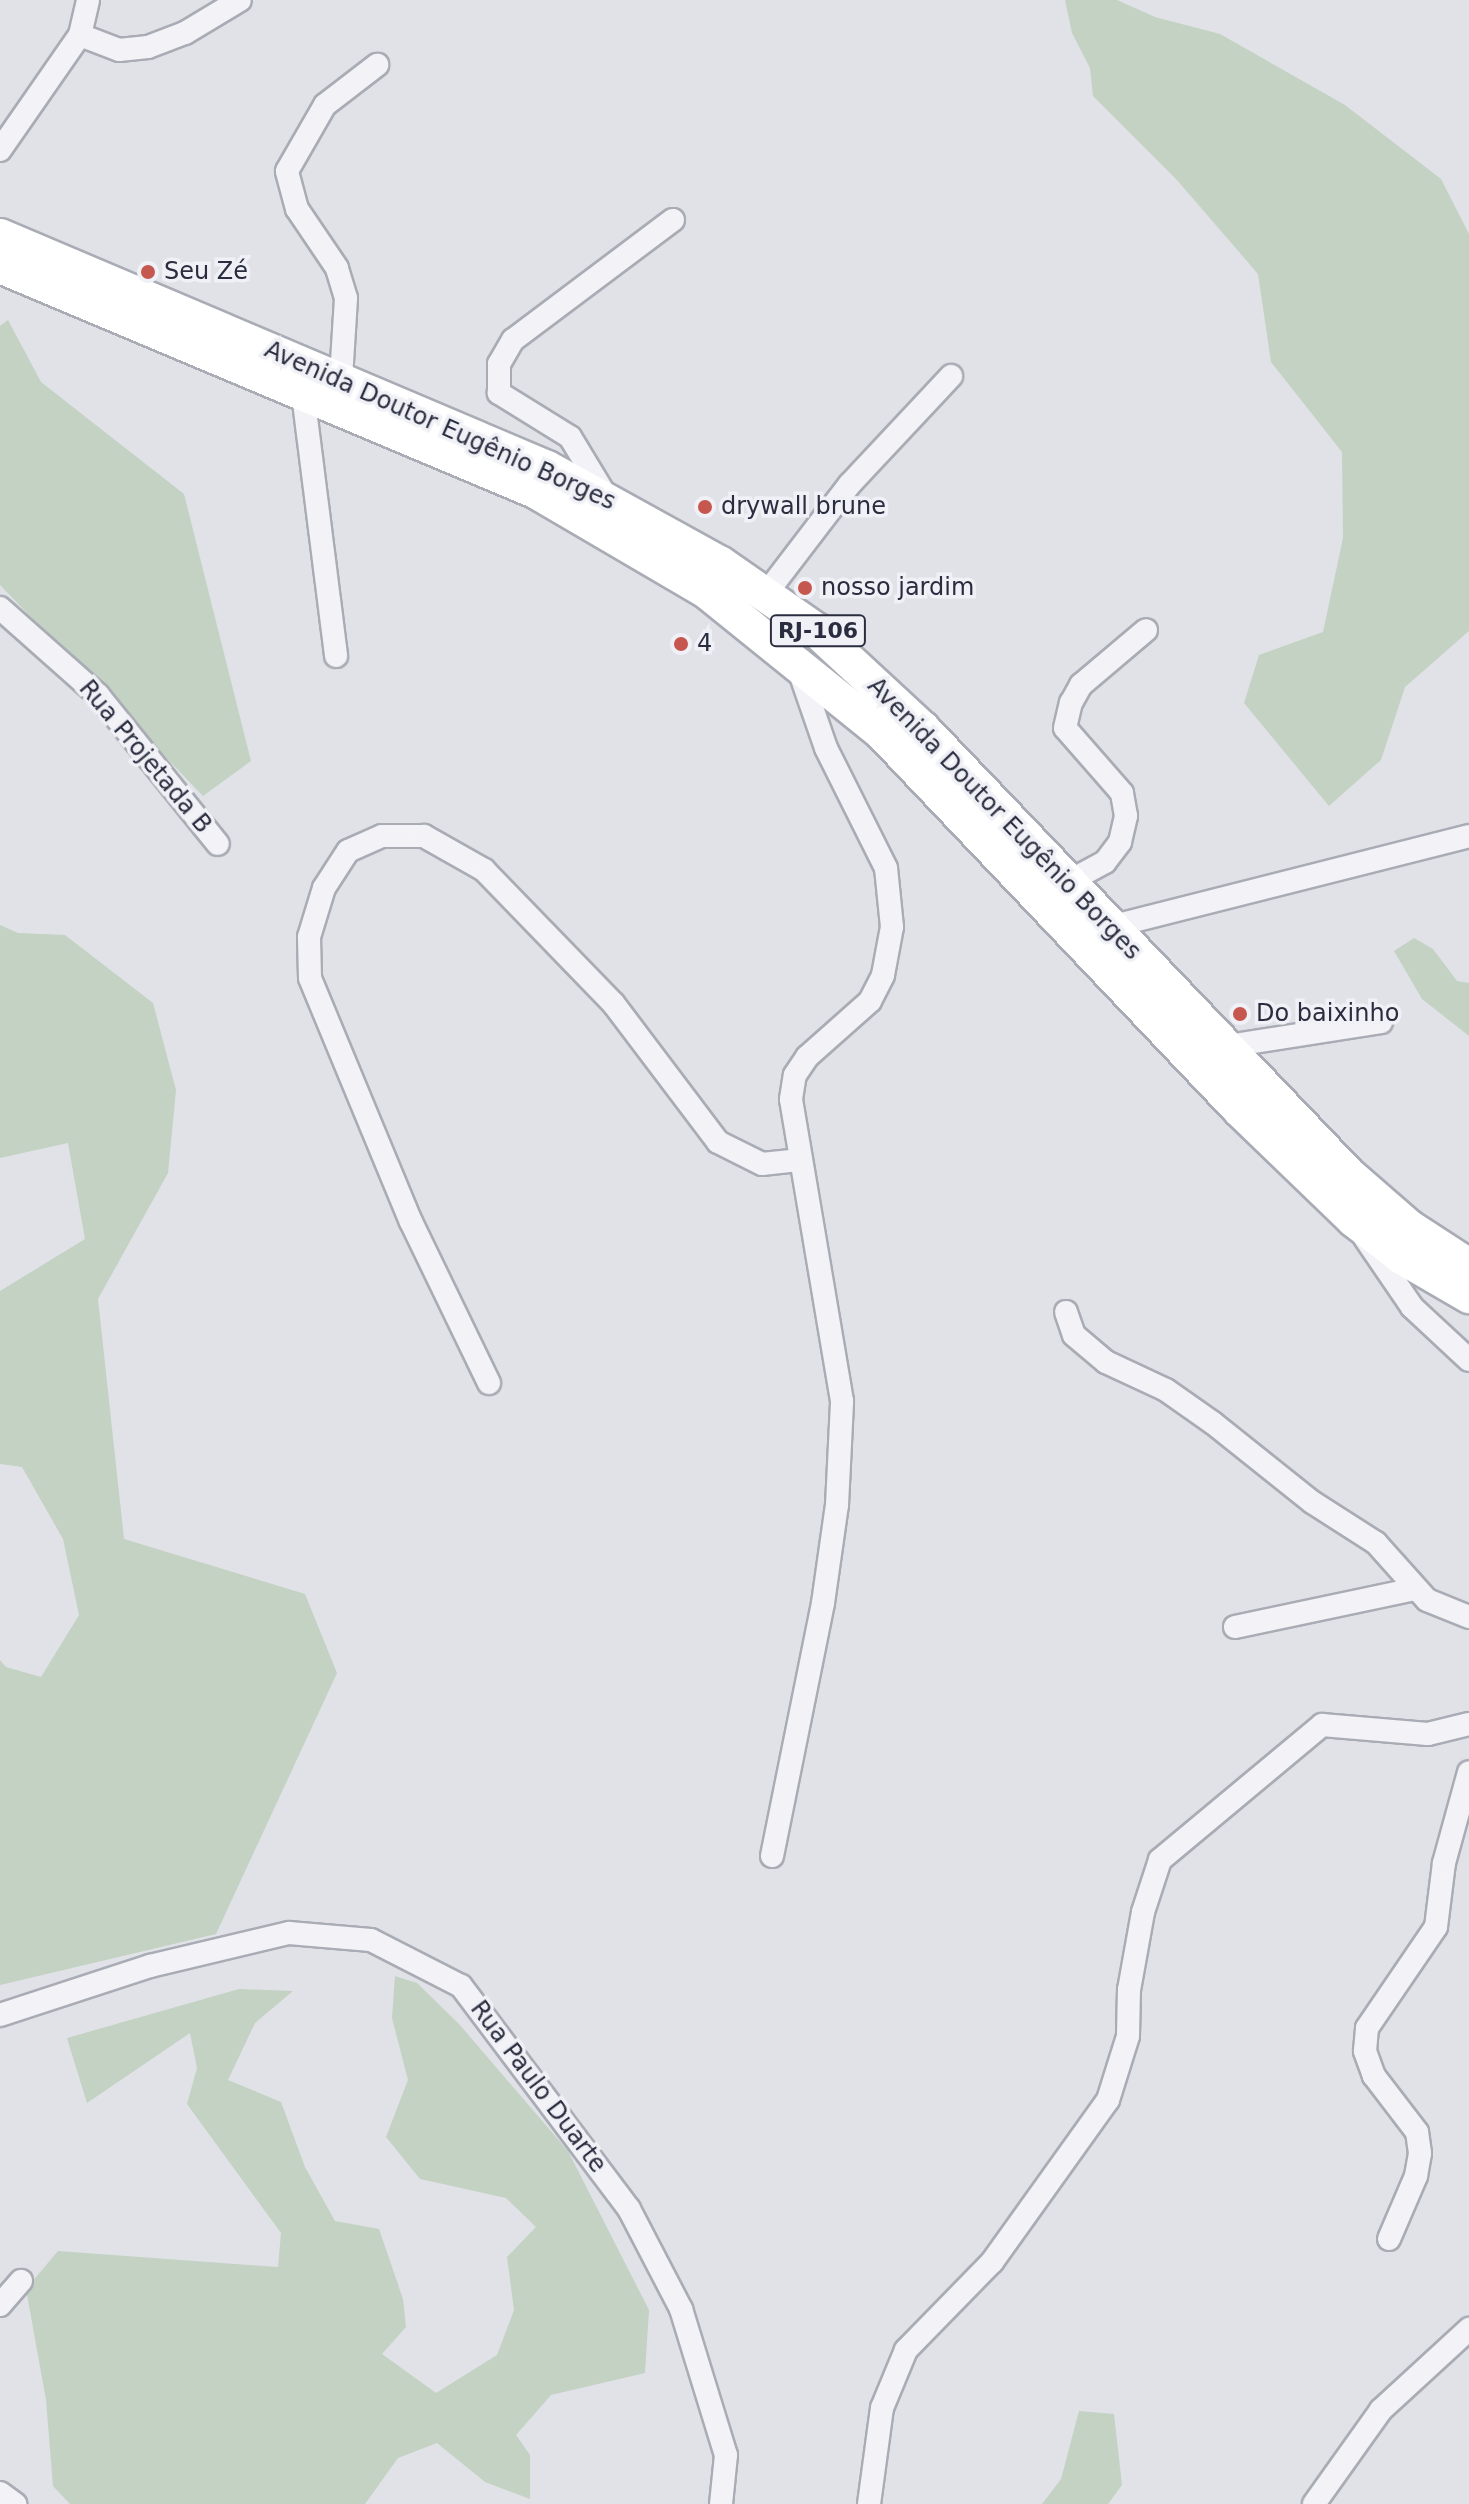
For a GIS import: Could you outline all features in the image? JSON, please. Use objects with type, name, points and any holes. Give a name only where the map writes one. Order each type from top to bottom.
[{"type":"highway","name":"Avenida Doutor Eugênio Borges","points":[[0,236],[341,378],[607,498],[816,630],[923,729],[1222,1047],[1347,1173],[1409,1227],[1469,1266]]},
{"type":"highway","name":"Avenida Doutor Eugênio Borges","points":[[0,266],[535,491],[706,591],[795,658],[938,789],[1239,1109],[1354,1220],[1402,1257],[1469,1296]]},
{"type":"street","points":[[0,150],[80,35],[88,0]]},
{"type":"street","points":[[80,35],[119,50],[148,47],[185,33],[240,0]]},
{"type":"street","points":[[341,378],[346,298],[337,268],[297,209],[287,171],[325,105],[377,65]]},
{"type":"street","points":[[607,498],[570,437],[499,393],[499,364],[513,340],[673,220]]},
{"type":"street","points":[[765,595],[850,484],[951,376]]},
{"type":"street","points":[[303,394],[336,656]]},
{"type":"street","name":"Rua Projetada B","points":[[0,608],[98,695],[218,844]]},
{"type":"street","points":[[1068,882],[1105,862],[1120,842],[1126,816],[1122,793],[1065,728],[1071,703],[1081,685],[1146,630]]},
{"type":"street","points":[[772,1856],[823,1603],[837,1505],[841,1416],[815,1220],[791,1099],[795,1075],[834,1030],[870,1001],[883,975],[892,927],[886,868],[826,748],[795,658]]},
{"type":"street","points":[[489,1383],[411,1222],[310,978],[309,937],[324,888],[348,851],[382,836],[424,836],[484,870],[613,1003],[718,1142],[762,1164],[801,1160]]},
{"type":"street","points":[[1110,927],[1469,836]]},
{"type":"street","points":[[1222,1047],[1381,1022]]},
{"type":"street","points":[[1354,1220],[1412,1307],[1469,1360]]},
{"type":"street","points":[[1066,1312],[1074,1335],[1106,1362],[1166,1390],[1213,1423],[1312,1502],[1376,1543],[1406,1572],[1427,1600],[1469,1617]]},
{"type":"street","points":[[1235,1627],[1416,1589]]},
{"type":"street","points":[[869,2504],[882,2408],[915,2340],[992,2262],[1108,2100],[1128,2036],[1129,1990],[1143,1912],[1156,1869],[1169,1850],[1322,1725],[1428,1734],[1469,1727]]},
{"type":"street","points":[[1389,2239],[1416,2176],[1420,2153],[1417,2132],[1374,2076],[1365,2051],[1367,2028],[1376,2008],[1423,1953],[1436,1927],[1444,1863],[1469,1772]]},
{"type":"street","name":"Rua Paulo Duarte","points":[[0,2015],[150,1966],[289,1933],[324,1932],[371,1940],[461,1986],[629,2209],[681,2309],[726,2455],[721,2504]]},
{"type":"street","points":[[0,2305],[21,2281]]},
{"type":"street","points":[[1314,2504],[1381,2410],[1469,2329]]},
{"type":"street","points":[[0,2493],[15,2504]]},
{"type":"green space","points":[[1065,0],[1117,0],[1155,17],[1220,34],[1345,105],[1441,179],[1469,234],[1469,631],[1405,687],[1381,760],[1329,806],[1244,703],[1259,655],[1323,632],[1343,538],[1342,452],[1271,362],[1258,274],[1177,180],[1093,96],[1090,68],[1072,33]]},
{"type":"green space","points":[[8,320],[41,382],[184,494],[251,761],[203,796],[0,585],[0,326]]},
{"type":"green space","points":[[0,925],[18,933],[65,935],[153,1003],[176,1090],[168,1173],[98,1299],[124,1539],[305,1594],[337,1673],[216,1934],[0,1985],[0,1660],[6,1667],[41,1677],[79,1615],[63,1539],[22,1467],[0,1464],[0,1291],[85,1239],[68,1143],[0,1158]]},
{"type":"green space","points":[[1414,938],[1433,949],[1457,981],[1469,983],[1469,1036],[1422,999],[1394,951]]},
{"type":"green space","points":[[395,1976],[417,1983],[459,2024],[568,2151],[649,2310],[645,2373],[551,2395],[516,2435],[530,2455],[530,2499],[485,2482],[437,2443],[398,2458],[365,2504],[70,2504],[53,2486],[46,2400],[26,2289],[58,2251],[278,2267],[281,2233],[187,2104],[197,2068],[190,2033],[87,2103],[67,2038],[239,1989],[293,1991],[255,2023],[228,2080],[281,2102],[305,2167],[335,2221],[379,2229],[403,2299],[406,2327],[382,2354],[436,2393],[497,2355],[514,2310],[507,2257],[536,2227],[506,2198],[420,2179],[386,2137],[408,2080],[392,2018]]},
{"type":"green space","points":[[1079,2411],[1114,2414],[1122,2485],[1108,2504],[1042,2504],[1061,2479]]},
{"type":"place","name":"Seu Zé","points":[[148,272]]},
{"type":"place","name":"drywall brune","points":[[705,507]]},
{"type":"place","name":"nosso jardim","points":[[805,588]]},
{"type":"place","name":"4","points":[[681,644]]},
{"type":"place","name":"Do baixinho","points":[[1240,1014]]}]
